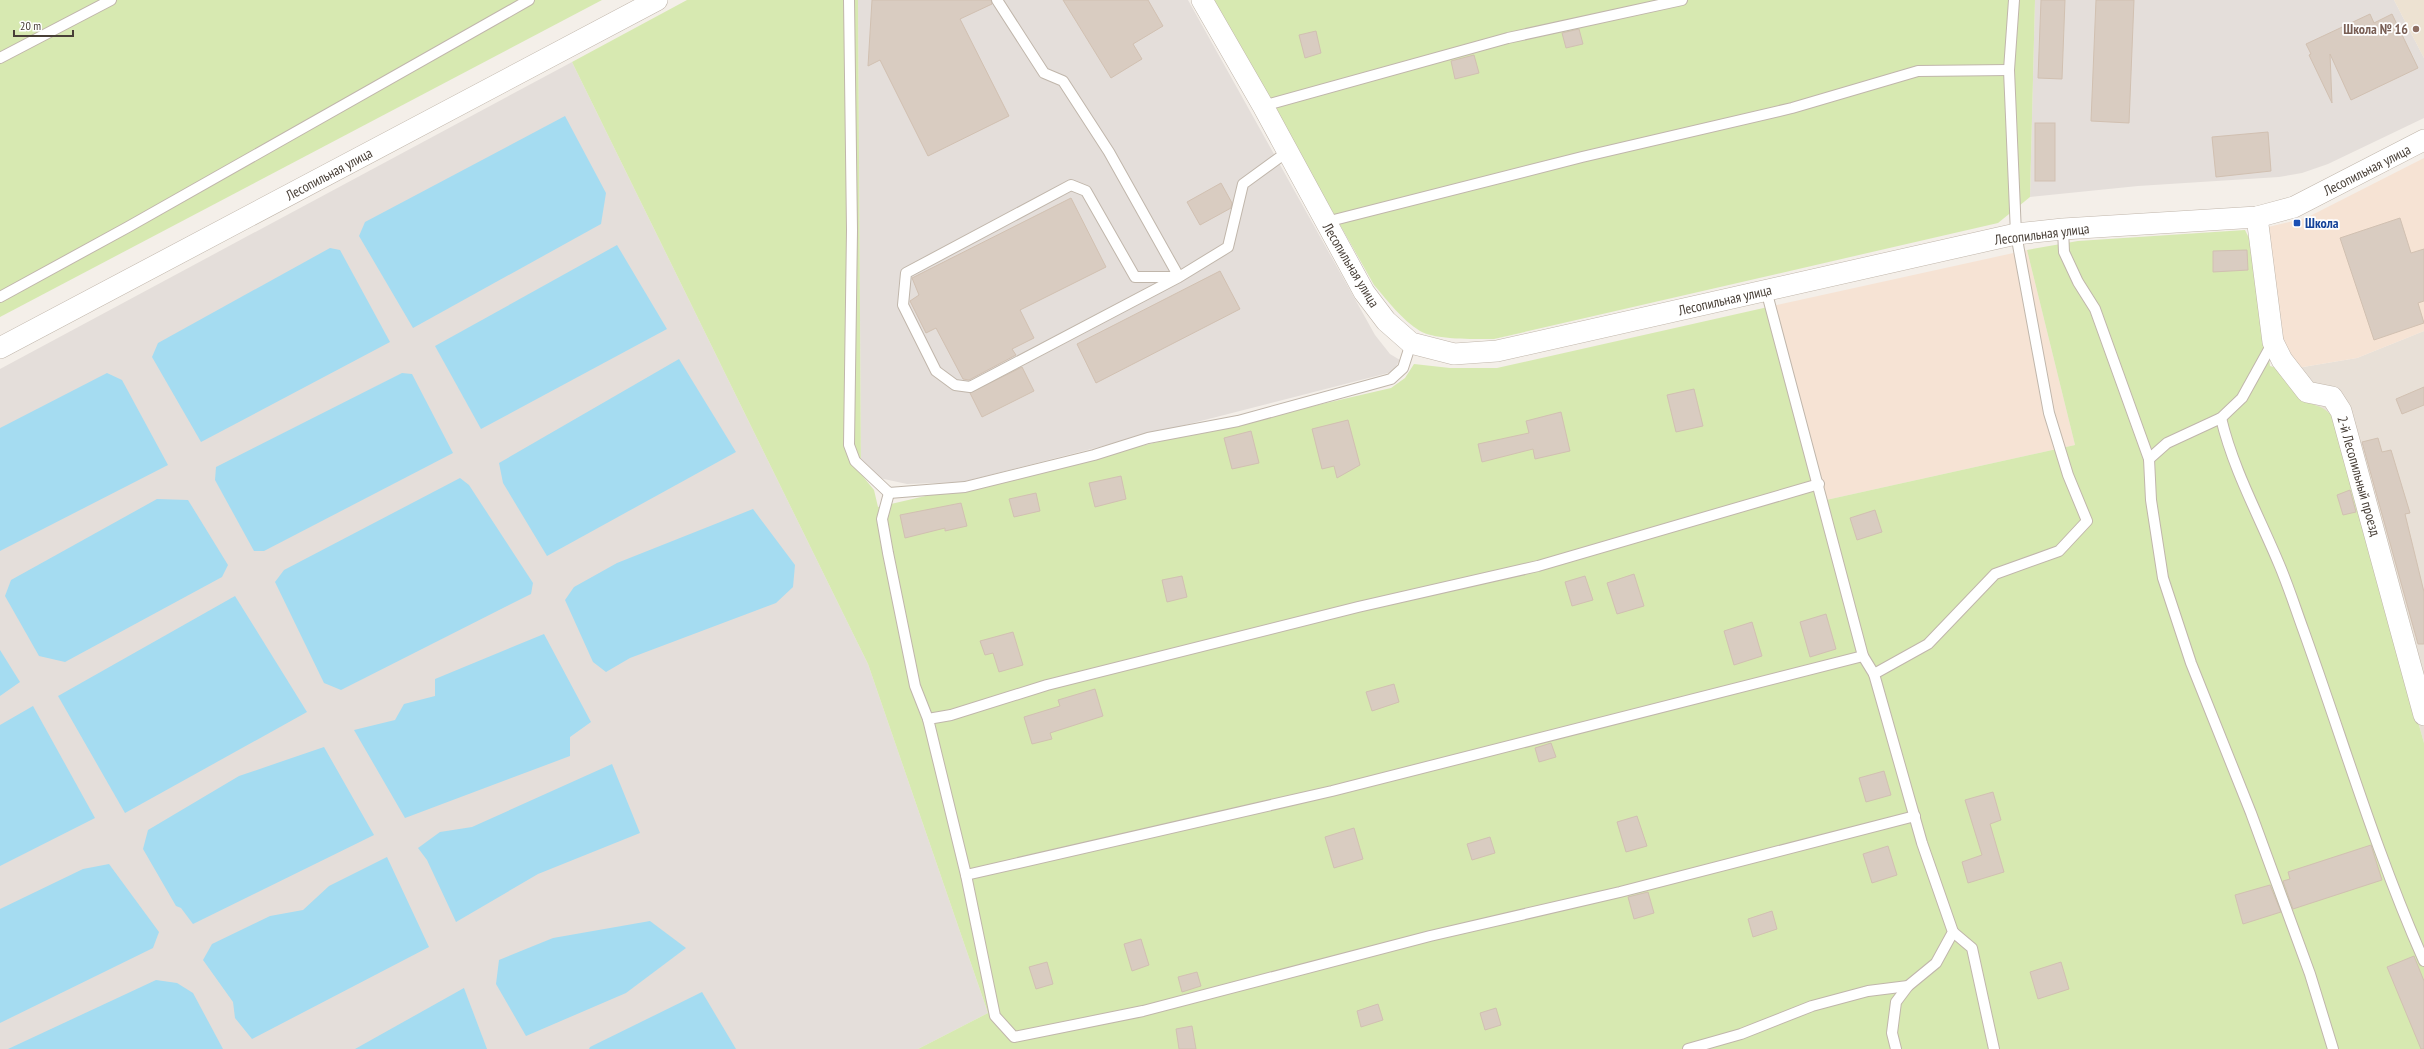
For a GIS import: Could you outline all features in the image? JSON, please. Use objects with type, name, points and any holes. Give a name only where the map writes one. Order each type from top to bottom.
[{"type":"street","name":"Лесопильная улица","points":[[0,348],[658,0]]},
{"type":"street","name":"Лесопильная улица","points":[[1202,0],[1364,292],[1386,321],[1411,342],[1454,354],[1497,351],[2016,234],[2063,229],[2257,217],[2294,207],[2424,140]]},
{"type":"street","name":"2-й Лесопильный проезд","points":[[2257,217],[2273,342],[2282,360],[2307,392],[2332,397],[2342,411],[2424,715]]},
{"type":"lane","points":[[0,58],[111,0]]},
{"type":"lane","points":[[0,297],[128,227],[529,0]]},
{"type":"lane","points":[[849,0],[852,230],[849,445],[855,461],[889,493],[965,487],[1094,455],[1148,438],[1238,421],[1391,379],[1403,368],[1411,342]]},
{"type":"lane","points":[[997,0],[1044,73],[1062,81],[1109,152],[1179,277]]},
{"type":"lane","points":[[1262,106],[1508,38],[1682,0]]},
{"type":"lane","points":[[1874,674],[1928,644],[1995,574],[2060,551],[2087,521],[2068,476],[2049,413],[2016,234],[2009,70],[2014,0]]},
{"type":"lane","points":[[1326,222],[1582,157],[1792,108],[1918,71],[2009,70]]},
{"type":"lane","points":[[1179,277],[1135,277],[1086,191],[1071,185],[906,273],[903,301],[936,371],[955,385],[970,387],[1179,277],[1228,247],[1243,184],[1287,152]]},
{"type":"lane","points":[[2063,229],[2064,252],[2078,282],[2095,308],[2149,459],[2151,500],[2163,578],[2191,663],[2251,812],[2310,974],[2333,1049]]},
{"type":"lane","points":[[1766,290],[1864,656],[1874,674],[1922,843],[1953,932],[1972,948],[1994,1049]]},
{"type":"lane","points":[[2149,459],[2167,443],[2222,418],[2242,398],[2273,342]]},
{"type":"lane","points":[[2222,418],[2225,433],[2255,513],[2279,564],[2303,629],[2401,909],[2424,961]]},
{"type":"lane","points":[[928,719],[952,715],[1069,679],[1358,607],[1538,566],[1819,484]]},
{"type":"lane","points":[[889,493],[882,518],[915,686],[928,719],[966,875],[995,1016],[1014,1037],[1143,1011],[1430,936],[1620,892],[1915,816]]},
{"type":"lane","points":[[966,875],[1332,791],[1864,656]]},
{"type":"lane","points":[[1896,1049],[1892,1032],[1896,1002],[1908,986],[1936,963],[1953,932]]},
{"type":"lane","points":[[1688,1049],[1740,1034],[1812,1006],[1868,991],[1908,986]]},
{"type":"shaded area","points":[[858,0],[1188,0],[1375,335],[1390,354],[1400,360],[1392,372],[962,482],[907,484],[861,474]]},
{"type":"shaded area","points":[[2035,0],[2394,0],[2424,58],[2424,118],[2328,164],[2302,173],[2279,177],[2138,186],[2030,197]]},
{"type":"shaded area","name":"Школа № 16","points":[[2394,0],[2424,0],[2424,58]]},
{"type":"shaded area","points":[[572,62],[868,664],[988,1013],[918,1049],[0,1049],[0,369]]},
{"type":"shaded area","points":[[2424,158],[2424,331],[2357,358],[2297,368],[2280,338],[2268,227],[2306,218]]},
{"type":"shaded area","points":[[2027,250],[2075,445],[1817,502],[1768,307]]},
{"type":"shaded area","points":[[2424,331],[2424,743],[2333,418],[2303,399],[2297,368],[2357,358]]},
{"type":"green space","points":[[0,0],[602,0],[0,317]]},
{"type":"green space","points":[[687,0],[858,0],[861,474],[874,490],[878,507],[1391,388],[1405,378],[1414,364],[1450,368],[1497,368],[1768,307],[1817,502],[2075,445],[2027,250],[2078,241],[2245,230],[2253,246],[2270,366],[2283,371],[2303,398],[2326,410],[2333,418],[2424,743],[2424,1049],[918,1049],[988,1013],[868,664],[572,62]]},
{"type":"green space","points":[[1213,0],[2035,0],[2030,197],[1998,223],[1494,339],[1435,336],[1413,327],[1374,285]]},
{"type":"water","points":[[565,116],[606,193],[601,224],[413,328],[359,236],[365,222]]},
{"type":"water","points":[[617,245],[667,329],[481,429],[435,346]]},
{"type":"water","points":[[330,248],[340,250],[390,342],[201,442],[152,357],[158,343]]},
{"type":"water","points":[[679,359],[736,452],[547,556],[503,483],[499,463]]},
{"type":"water","points":[[107,373],[122,380],[168,465],[0,551],[0,428]]},
{"type":"water","points":[[402,373],[412,374],[453,453],[264,551],[254,551],[215,480],[216,467]]},
{"type":"water","points":[[460,478],[469,485],[533,583],[531,594],[341,690],[324,683],[275,582],[284,570]]},
{"type":"water","points":[[157,499],[188,500],[228,565],[222,577],[65,662],[39,656],[5,596],[11,580]]},
{"type":"water","points":[[753,509],[795,565],[793,587],[776,603],[630,658],[606,672],[593,662],[565,600],[574,587],[617,563]]},
{"type":"water","points":[[235,596],[307,712],[125,813],[58,696]]},
{"type":"water","points":[[544,634],[591,722],[570,737],[570,756],[405,818],[354,730],[395,720],[404,704],[435,696],[435,679]]},
{"type":"water","points":[[0,650],[20,682],[0,696]]},
{"type":"water","points":[[33,706],[95,818],[0,866],[0,725]]},
{"type":"water","points":[[324,747],[374,835],[193,924],[181,908],[176,906],[143,849],[148,830],[239,776]]},
{"type":"water","points":[[612,764],[640,833],[538,874],[456,922],[427,860],[418,848],[440,832],[472,827]]},
{"type":"water","points":[[387,857],[429,947],[252,1039],[235,1018],[233,1002],[203,960],[212,944],[270,916],[303,910],[329,886]]},
{"type":"water","points":[[109,864],[159,932],[153,948],[0,1023],[0,909],[83,869]]},
{"type":"water","points":[[650,921],[686,948],[626,993],[526,1036],[496,984],[499,960],[553,938]]},
{"type":"water","points":[[156,980],[177,983],[193,993],[223,1049],[8,1049]]},
{"type":"water","points":[[464,988],[487,1049],[355,1049]]},
{"type":"water","points":[[702,992],[736,1049],[589,1049],[590,1047]]},
{"type":"building","points":[[872,0],[991,0],[992,4],[960,19],[1009,116],[928,156],[880,60],[868,66]]},
{"type":"building","points":[[1063,0],[1148,0],[1163,26],[1133,44],[1142,59],[1111,78]]},
{"type":"building","points":[[2041,0],[2065,0],[2062,79],[2038,78]]},
{"type":"building","points":[[2096,0],[2134,0],[2129,123],[2091,121]]},
{"type":"building","points":[[2370,14],[2374,23],[2392,14],[2418,68],[2351,100],[2330,54],[2332,103],[2309,55],[2311,54],[2306,44]]},
{"type":"building","points":[[1579,29],[1583,44],[1566,48],[1562,33]]},
{"type":"building","points":[[1316,31],[1321,53],[1305,58],[1299,35]]},
{"type":"building","points":[[1474,55],[1479,73],[1455,79],[1451,61]]},
{"type":"building","points":[[2035,123],[2055,123],[2055,181],[2035,181]]},
{"type":"building","points":[[2268,132],[2271,171],[2216,177],[2212,137]]},
{"type":"building","points":[[1221,183],[1232,203],[1231,208],[1200,225],[1187,202]]},
{"type":"building","points":[[1071,198],[1106,267],[1020,310],[1034,338],[1012,349],[1016,355],[969,380],[963,379],[936,328],[926,333],[910,301],[919,295],[912,278]]},
{"type":"building","points":[[2400,218],[2411,253],[2424,249],[2424,301],[2418,303],[2424,323],[2374,340],[2340,238]]},
{"type":"building","points":[[2247,250],[2248,270],[2213,272],[2213,251]]},
{"type":"building","points":[[1220,271],[1240,309],[1096,383],[1077,344]]},
{"type":"building","points":[[1022,367],[1034,391],[982,417],[970,393]]},
{"type":"building","points":[[2424,387],[2424,405],[2402,414],[2396,399]]},
{"type":"building","points":[[1694,389],[1703,426],[1676,432],[1667,395]]},
{"type":"building","points":[[1561,412],[1570,451],[1535,459],[1533,449],[1482,462],[1478,444],[1529,433],[1526,421]]},
{"type":"building","points":[[1348,420],[1360,465],[1337,478],[1334,466],[1322,469],[1312,429]]},
{"type":"building","points":[[1251,431],[1259,463],[1232,469],[1224,438]]},
{"type":"building","points":[[2378,438],[2382,452],[2391,450],[2410,513],[2405,514],[2424,592],[2424,644],[2418,644],[2362,442]]},
{"type":"building","points":[[1121,476],[1126,499],[1095,507],[1089,483]]},
{"type":"building","points":[[2350,490],[2356,512],[2343,515],[2337,495]]},
{"type":"building","points":[[1036,493],[1040,511],[1014,517],[1009,499]]},
{"type":"building","points":[[961,503],[967,526],[945,531],[945,528],[905,538],[900,515]]},
{"type":"building","points":[[1875,510],[1882,532],[1857,540],[1850,518]]},
{"type":"building","points":[[1634,574],[1644,606],[1617,614],[1607,583]]},
{"type":"building","points":[[1182,576],[1187,597],[1167,602],[1162,580]]},
{"type":"building","points":[[1585,576],[1593,600],[1572,606],[1565,582]]},
{"type":"building","points":[[1826,614],[1836,649],[1810,657],[1800,622]]},
{"type":"building","points":[[1752,622],[1762,656],[1734,665],[1724,631]]},
{"type":"building","points":[[1013,632],[1023,665],[999,672],[993,653],[985,655],[980,641]]},
{"type":"building","points":[[1394,684],[1399,702],[1372,711],[1366,692]]},
{"type":"building","points":[[1095,689],[1103,716],[1050,733],[1052,739],[1032,744],[1024,717],[1060,706],[1058,700]]},
{"type":"building","points":[[1551,743],[1556,757],[1539,762],[1535,748]]},
{"type":"building","points":[[1884,771],[1891,795],[1866,802],[1859,778]]},
{"type":"building","points":[[1993,792],[2001,820],[1990,824],[2004,872],[1968,883],[1962,862],[1982,855],[1965,800]]},
{"type":"building","points":[[1637,816],[1647,846],[1626,852],[1617,822]]},
{"type":"building","points":[[1354,828],[1363,859],[1334,868],[1325,837]]},
{"type":"building","points":[[1490,837],[1495,853],[1472,860],[1467,844]]},
{"type":"building","points":[[2371,845],[2382,880],[2293,909],[2283,881],[2290,879],[2288,872]]},
{"type":"building","points":[[1888,846],[1897,875],[1872,883],[1863,854]]},
{"type":"building","points":[[2270,885],[2281,912],[2243,924],[2235,895]]},
{"type":"building","points":[[1648,892],[1654,913],[1634,919],[1628,897]]},
{"type":"building","points":[[1772,911],[1777,929],[1753,937],[1748,919]]},
{"type":"building","points":[[1141,939],[1149,965],[1132,971],[1124,944]]},
{"type":"building","points":[[2414,956],[2424,981],[2424,1049],[2421,1049],[2387,967]]},
{"type":"building","points":[[1047,962],[1053,984],[1036,989],[1029,967]]},
{"type":"building","points":[[2061,962],[2069,989],[2038,999],[2030,972]]},
{"type":"building","points":[[1197,972],[1201,986],[1182,992],[1178,977]]},
{"type":"building","points":[[1378,1004],[1383,1020],[1361,1027],[1357,1011]]},
{"type":"building","points":[[1496,1008],[1501,1025],[1485,1030],[1480,1013]]},
{"type":"building","points":[[1192,1026],[1196,1049],[1179,1049],[1176,1029]]},
{"type":"place","name":"Школа № 16","points":[[2416,29]]},
{"type":"place","name":"Школа","points":[[2297,223]]}]
